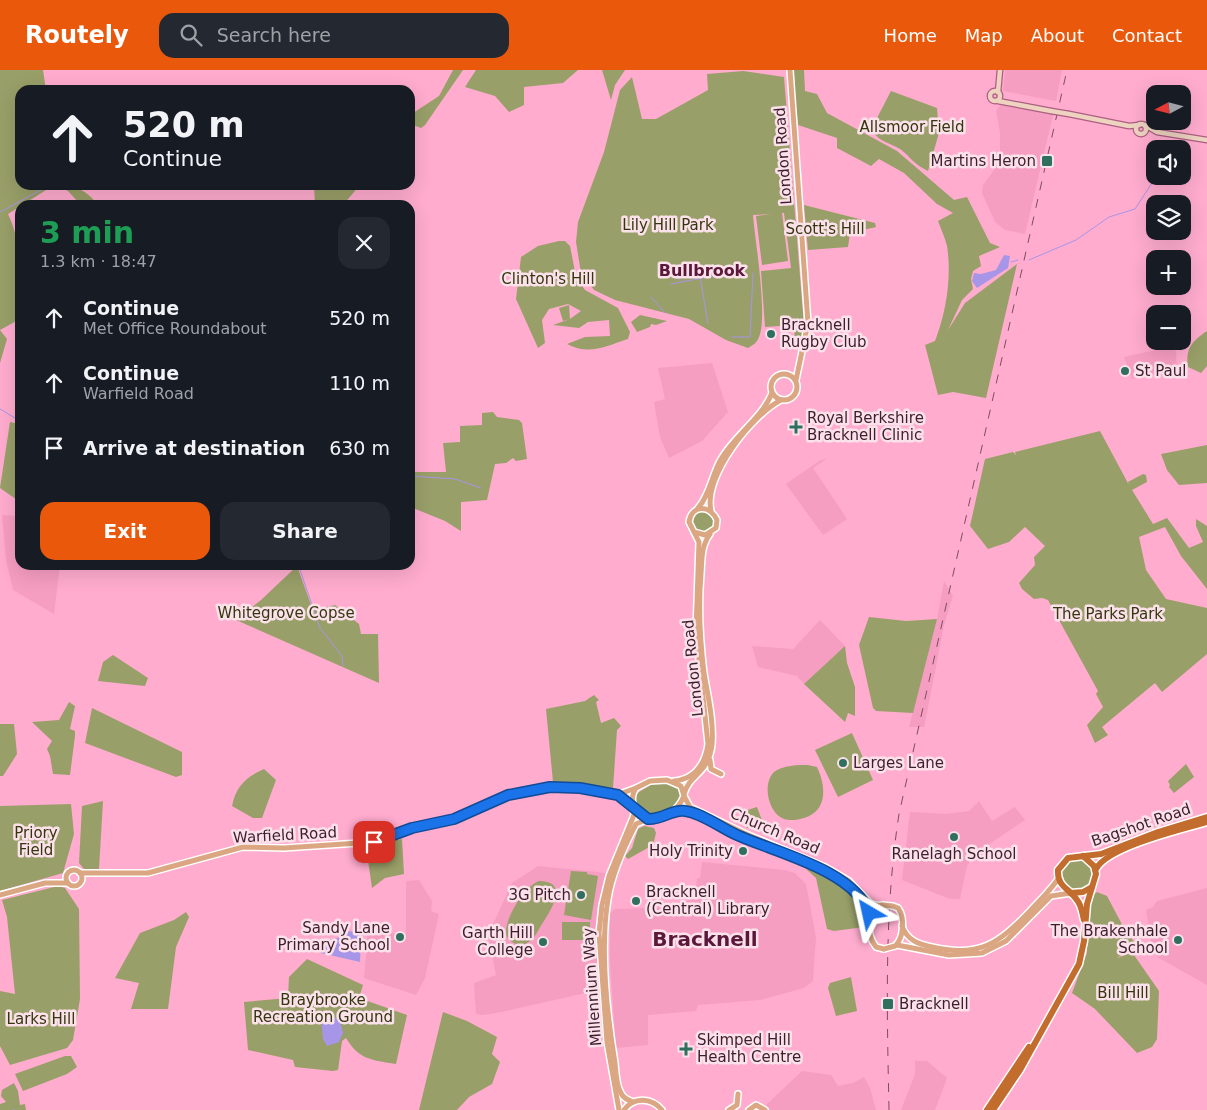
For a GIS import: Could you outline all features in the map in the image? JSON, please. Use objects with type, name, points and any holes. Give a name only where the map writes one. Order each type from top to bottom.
[{"type":"highway","name":"Bagshot Road","points":[[1083,856],[1101,854],[1158,832],[1207,817]]},
{"type":"highway","name":"Bagshot Road","points":[[1096,869],[1102,859],[1110,855],[1194,825],[1207,823]]},
{"type":"highway","points":[[987,1110],[1034,1041],[1077,970],[1083,948],[1087,904],[1096,869],[1083,856],[1074,856],[1066,860],[1058,870],[1058,879],[1063,887],[1079,903],[1085,923]]},
{"type":"highway","points":[[1071,893],[1083,892],[1092,887]]},
{"type":"highway","points":[[993,1110],[1020,1070],[1034,1041]]},
{"type":"main road","name":"London Road","points":[[790,70],[808,323],[796,380]]},
{"type":"main road","points":[[998,100],[1000,70]]},
{"type":"main road","points":[[1014,102],[997,93],[990,94],[990,99],[994,102],[998,100],[1014,102],[1128,126],[1145,126],[1157,132]]},
{"type":"main road","points":[[1137,131],[1139,125]]},
{"type":"main road","points":[[1128,126],[1144,133],[1157,132],[1207,140]]},
{"type":"main road","points":[[1144,133],[1145,126]]},
{"type":"main road","points":[[784,374],[800,360]]},
{"type":"main road","points":[[784,374],[791,375],[796,380],[797,390],[794,396],[781,400],[767,410],[728,456],[711,494],[711,511],[718,523],[710,534],[702,536],[694,532],[689,520],[693,512],[704,501],[722,457],[767,404],[772,393],[772,381],[777,376],[784,374]]},
{"type":"main road","points":[[772,393],[781,400]]},
{"type":"main road","points":[[698,509],[711,511]]},
{"type":"main road","name":"London Road","points":[[674,781],[685,779],[697,771],[704,758],[708,744],[696,631],[699,542],[694,532]]},
{"type":"main road","name":"London Road","points":[[684,795],[689,783],[698,776],[710,754],[712,734],[702,651],[700,599],[703,547],[710,534]]},
{"type":"main road","points":[[698,776],[708,773],[721,774],[710,769],[710,754]]},
{"type":"main road","points":[[618,795],[633,807],[648,819],[660,818],[674,812],[684,795],[681,786],[674,781],[657,780],[642,784],[636,788],[632,798],[633,807]]},
{"type":"main road","name":"Warfield Road","points":[[80,873],[148,873],[243,847],[284,848],[374,842],[412,828],[454,819],[508,795],[527,790],[564,787],[618,795],[636,788]]},
{"type":"main road","name":"Church Road","points":[[684,795],[689,806],[713,821]]},
{"type":"main road","name":"Millennium Way","points":[[619,1110],[607,1042],[599,927],[606,884],[616,856],[633,821],[633,807]]},
{"type":"main road","name":"Church Road","points":[[674,812],[688,811],[713,821],[833,876],[860,898],[868,908],[871,918]]},
{"type":"main road","name":"Millennium Way","points":[[633,1102],[624,1097],[620,1092],[613,1050],[606,983],[606,912],[610,887],[621,856],[636,824],[648,819]]},
{"type":"main road","name":"Church Road","points":[[729,829],[826,867],[849,882],[871,904],[882,906]]},
{"type":"main road","points":[[0,896],[52,882],[67,876],[74,870],[80,873],[82,879],[75,886],[68,883],[52,882]]},
{"type":"main road","name":"Warfield Road","points":[[82,879],[97,874]]},
{"type":"main road","points":[[67,876],[68,883]]},
{"type":"main road","points":[[902,926],[907,936],[920,944],[953,951],[981,949],[1008,933],[1058,879]]},
{"type":"main road","points":[[896,945],[902,926],[902,915],[898,908],[882,906],[871,918],[869,931],[876,947],[884,949],[896,945],[949,955],[982,953],[1006,941],[1051,896],[1071,893]]},
{"type":"main road","points":[[729,1110],[738,1104],[738,1094]]},
{"type":"main road","points":[[624,1110],[633,1102],[651,1101],[662,1110]]},
{"type":"main road","points":[[749,1110],[756,1104],[765,1110]]},
{"type":"shaded area","points":[[1005,70],[1062,70],[1056,101],[1003,91]]},
{"type":"shaded area","points":[[1003,103],[1053,115],[1025,234],[1005,230],[995,222],[982,193],[983,185],[994,170],[1000,155],[1000,133],[996,110]]},
{"type":"shaded area","points":[[1004,255],[1010,256],[1008,268],[977,288],[972,281],[974,273],[981,274],[996,270]]},
{"type":"shaded area","points":[[1156,350],[1172,350],[1176,351],[1177,369],[1132,379],[1124,357]]},
{"type":"shaded area","points":[[712,363],[728,412],[702,441],[669,458],[660,437],[654,402],[665,399],[658,368]]},
{"type":"shaded area","points":[[828,458],[813,468],[847,519],[823,535],[786,484],[819,461]]},
{"type":"shaded area","points":[[2,515],[15,516],[15,570],[59,570],[54,614],[13,590],[6,560]]},
{"type":"shaded area","points":[[944,581],[953,596],[944,625],[924,727],[909,727],[937,619]]},
{"type":"shaded area","points":[[820,620],[845,646],[804,684],[797,676],[758,667],[752,646],[793,649]]},
{"type":"shaded area","name":"Ranelagh School","points":[[979,801],[992,821],[1015,807],[1025,820],[976,853],[967,866],[960,899],[950,899],[902,880],[910,812],[947,814],[969,811]]},
{"type":"shaded area","points":[[702,862],[784,870],[795,873],[806,884],[816,937],[813,981],[804,988],[760,1000],[698,1005],[696,1011],[648,1015],[648,1045],[616,1048],[610,963],[610,913],[615,909],[687,907],[685,887],[696,887],[697,878],[700,878]]},
{"type":"shaded area","name":"Garth Hill College","points":[[538,866],[607,873],[597,922],[599,990],[501,1012],[483,1015],[476,1014],[474,983],[496,975],[488,935],[512,883]]},
{"type":"shaded area","name":"Sandy Lane Primary School","points":[[419,880],[432,901],[431,911],[439,914],[425,978],[416,995],[364,978],[368,930],[406,935],[406,881]]},
{"type":"shaded area","name":"The Brakenhale School","points":[[1207,888],[1207,985],[1159,958],[1152,948],[1146,910],[1153,907],[1157,901]]},
{"type":"shaded area","points":[[347,931],[357,932],[361,936],[360,962],[321,953],[325,941],[341,937]]},
{"type":"shaded area","points":[[325,1013],[340,1020],[343,1033],[339,1042],[327,1046],[323,1039],[321,1017]]},
{"type":"shaded area","points":[[915,1061],[927,1061],[947,1078],[935,1110],[901,1110],[915,1074]]},
{"type":"shaded area","points":[[802,1071],[831,1075],[838,1086],[853,1083],[864,1077],[870,1088],[876,1110],[768,1110],[766,1105]]},
{"type":"green space","points":[[0,70],[43,70],[45,85],[15,85],[15,190],[46,190],[30,200],[15,200],[15,210],[8,214],[15,234],[15,322],[0,330]]},
{"type":"green space","points":[[453,70],[463,70],[425,125],[421,128],[415,126],[415,112],[439,96]]},
{"type":"green space","points":[[476,70],[578,70],[563,83],[524,87],[524,105],[509,112],[495,96],[465,87]]},
{"type":"green space","points":[[602,70],[625,70],[615,85],[611,100]]},
{"type":"green space","points":[[792,70],[804,70],[805,91],[817,94],[827,113],[897,151],[954,200],[967,197],[990,243],[1000,247],[979,256],[981,266],[973,271],[971,279],[973,289],[962,300],[948,330],[965,303],[1017,264],[986,398],[953,392],[938,395],[925,345],[935,341],[947,295],[949,270],[947,246],[938,221],[953,213],[937,204],[904,173],[879,159],[871,166],[837,148],[837,138],[798,125]]},
{"type":"green space","name":"Lily Hill Park","points":[[743,71],[784,77],[804,326],[800,346],[795,345],[794,325],[765,327],[761,271],[791,268],[784,213],[782,213],[788,261],[762,265],[756,216],[771,214],[753,215],[762,296],[762,313],[759,337],[748,348],[726,340],[689,319],[615,300],[594,290],[581,273],[576,242],[578,222],[604,152],[620,90],[632,77],[642,119],[656,119],[708,90],[707,74]]},
{"type":"green space","name":"Allsmoor Field","points":[[891,91],[937,108],[939,133],[928,171],[915,163],[900,149],[882,140],[873,132],[878,116]]},
{"type":"green space","points":[[66,190],[82,190],[93,200],[76,200]]},
{"type":"green space","points":[[314,190],[356,190],[347,200],[315,200]]},
{"type":"green space","name":"Scott's Hill","points":[[804,205],[875,223],[876,227],[850,233],[848,247],[808,250]]},
{"type":"green space","name":"Clinton's Hill","points":[[565,241],[570,246],[576,277],[585,290],[618,308],[630,332],[628,339],[590,350],[575,348],[567,344],[585,337],[610,336],[609,320],[588,322],[579,328],[553,325],[570,319],[581,311],[568,304],[549,309],[542,320],[545,343],[538,348],[516,299],[521,257],[538,246]]},
{"type":"green space","points":[[569,305],[570,319],[563,321],[559,308]]},
{"type":"green space","points":[[640,315],[667,321],[656,325],[651,324],[650,327],[637,332],[631,322]]},
{"type":"green space","points":[[0,330],[7,339],[0,363]]},
{"type":"green space","points":[[1207,331],[1207,366],[1201,373],[1188,367],[1187,361],[1189,350],[1191,350],[1191,346],[1197,338]]},
{"type":"green space","points":[[493,412],[497,417],[519,420],[522,423],[527,459],[516,461],[513,458],[506,463],[495,464],[487,500],[461,502],[461,531],[445,521],[415,509],[415,472],[446,472],[443,443],[460,442],[460,426],[482,425],[482,413]]},
{"type":"green space","points":[[10,422],[15,423],[15,498],[0,488]]},
{"type":"green space","name":"The Parks Park","points":[[1100,431],[1129,485],[1128,482],[1143,474],[1146,475],[1147,482],[1132,490],[1153,524],[1167,518],[1189,548],[1203,542],[1196,526],[1196,519],[1207,526],[1207,589],[1181,556],[1165,527],[1139,537],[1146,570],[1166,599],[1207,608],[1207,654],[1162,692],[1155,683],[1102,727],[1108,735],[1095,743],[1087,725],[1103,707],[1096,694],[1098,691],[1048,600],[1042,598],[1034,599],[1022,589],[1019,583],[1035,565],[1034,557],[1045,546],[1025,527],[1009,542],[988,549],[970,526],[985,459],[1013,452],[1016,455],[1015,452]]},
{"type":"green space","points":[[1207,445],[1207,483],[1179,485],[1167,470],[1161,454]]},
{"type":"green space","points":[[704,511],[712,514],[715,522],[712,530],[704,533],[696,530],[693,522],[696,514]]},
{"type":"green space","name":"Whitegrove Copse","points":[[293,570],[298,570],[313,610],[335,605],[359,624],[361,634],[378,634],[379,683],[236,620],[261,600]]},
{"type":"green space","points":[[869,617],[906,621],[937,619],[913,713],[876,711],[873,708],[859,645]]},
{"type":"green space","points":[[845,646],[847,663],[855,687],[855,716],[848,713],[845,722],[804,684]]},
{"type":"green space","points":[[113,655],[148,678],[145,686],[98,681],[103,662]]},
{"type":"green space","points":[[594,695],[599,700],[596,702],[601,723],[614,718],[621,726],[617,730],[613,788],[553,782],[546,709],[585,701]]},
{"type":"green space","points":[[69,702],[75,706],[70,729],[75,731],[75,736],[70,775],[53,774],[47,749],[52,741],[32,722],[59,720]]},
{"type":"green space","points":[[92,708],[182,752],[182,775],[176,777],[85,743]]},
{"type":"green space","points":[[0,724],[14,724],[17,754],[3,776],[0,776]]},
{"type":"green space","name":"Larges Lane","points":[[852,733],[873,780],[838,797],[815,750]]},
{"type":"green space","points":[[1186,764],[1194,777],[1174,793],[1169,787],[1168,781]]},
{"type":"green space","points":[[808,765],[817,767],[820,774],[823,790],[821,804],[812,815],[804,818],[789,820],[778,816],[768,797],[770,777],[774,772],[782,768]]},
{"type":"green space","points":[[264,769],[276,780],[262,818],[253,818],[232,806],[236,793],[243,783],[252,775]]},
{"type":"green space","points":[[669,783],[677,788],[680,794],[679,800],[674,806],[659,814],[650,815],[638,807],[635,801],[636,794],[652,784]]},
{"type":"green space","points":[[103,801],[99,869],[84,869],[79,863],[82,806]]},
{"type":"green space","name":"Priory Field","points":[[71,804],[74,834],[63,873],[0,891],[0,806]]},
{"type":"green space","points":[[757,807],[763,823],[747,828],[741,812]]},
{"type":"green space","points":[[644,826],[654,828],[656,833],[653,845],[628,859],[625,856],[632,848],[638,829]]},
{"type":"green space","points":[[402,839],[404,874],[385,878],[372,888],[366,846]]},
{"type":"green space","points":[[1077,859],[1083,860],[1088,864],[1092,869],[1092,881],[1088,886],[1083,890],[1077,891],[1071,890],[1066,886],[1062,881],[1061,875],[1062,869],[1066,864],[1071,860]]},
{"type":"green space","points":[[806,869],[832,880],[855,896],[867,911],[867,923],[864,927],[834,931],[827,929],[816,878]]},
{"type":"green space","name":"3G Pitch","points":[[571,871],[587,872],[587,874],[598,876],[591,920],[564,915]]},
{"type":"green space","points":[[539,881],[554,885],[556,896],[554,903],[532,939],[522,945],[516,944],[507,937],[506,931],[511,914],[527,889]]},
{"type":"green space","name":"Larks Hill","points":[[58,886],[65,888],[79,909],[80,999],[73,1040],[67,1048],[10,1065],[0,1046],[0,991],[15,994],[7,917],[2,900]]},
{"type":"green space","name":"Bill Hill","points":[[1097,892],[1107,896],[1126,932],[1136,944],[1117,958],[1130,953],[1134,955],[1159,991],[1157,1039],[1152,1047],[1137,1053],[1095,1009],[1072,993],[1087,953],[1088,913],[1093,895]]},
{"type":"green space","points":[[186,912],[189,917],[176,947],[168,1009],[131,1009],[139,983],[115,978],[140,933],[174,920]]},
{"type":"green space","points":[[562,922],[590,922],[590,940],[562,940]]},
{"type":"green space","name":"Braybrooke Recreation Ground","points":[[307,959],[363,985],[359,998],[407,1015],[396,1064],[373,1060],[361,1055],[346,1038],[342,1041],[338,1070],[333,1071],[295,1067],[293,1060],[248,1050],[244,1002],[288,998],[289,977]]},
{"type":"green space","points":[[851,977],[857,1011],[836,1016],[828,988],[830,983]]},
{"type":"green space","points":[[443,1012],[467,1021],[497,1037],[492,1054],[500,1062],[492,1084],[469,1097],[457,1110],[419,1110]]},
{"type":"green space","points":[[65,1056],[71,1056],[77,1067],[67,1074],[23,1091],[15,1074]]},
{"type":"green space","points":[[14,1083],[18,1091],[20,1105],[25,1104],[26,1110],[0,1110],[0,1104],[6,1102],[1,1096],[2,1090]]},
{"type":"waterway","points":[[1029,260],[1076,240],[1109,217],[1135,209],[1151,185]]},
{"type":"waterway","points":[[22,200],[41,190]]},
{"type":"waterway","points":[[0,212],[15,204]]},
{"type":"waterway","points":[[1011,262],[1018,260]]},
{"type":"waterway","points":[[673,269],[674,275],[680,280]]},
{"type":"waterway","points":[[671,284],[744,270]]},
{"type":"waterway","points":[[732,337],[750,337],[753,273]]},
{"type":"waterway","points":[[700,276],[708,324]]},
{"type":"waterway","points":[[651,297],[665,313]]},
{"type":"waterway","points":[[0,409],[15,418]]},
{"type":"waterway","points":[[415,476],[455,479],[481,488]]},
{"type":"waterway","points":[[300,570],[320,628],[342,656],[343,666]]},
{"type":"railway","points":[[889,1110],[887,998],[889,924],[894,851],[899,814],[1067,70]]},
{"type":"place","name":"Martins Heron","points":[[1047,161]]},
{"type":"place","name":"Bracknell Rugby Club","points":[[771,334]]},
{"type":"place","name":"St Paul","points":[[1125,371]]},
{"type":"place","name":"Royal Berkshire Bracknell Clinic","points":[[796,427]]},
{"type":"place","name":"Larges Lane","points":[[843,763]]},
{"type":"place","name":"Ranelagh School","points":[[954,837]]},
{"type":"place","name":"Holy Trinity","points":[[743,851]]},
{"type":"place","name":"3G Pitch","points":[[581,895]]},
{"type":"place","name":"Bracknell (Central) Library","points":[[636,901]]},
{"type":"place","name":"Sandy Lane Primary School","points":[[400,937]]},
{"type":"place","name":"The Brakenhale School","points":[[1178,940]]},
{"type":"place","name":"Garth Hill College","points":[[543,942]]},
{"type":"place","name":"Bracknell","points":[[888,1004]]},
{"type":"place","name":"Skimped Hill Health Centre","points":[[686,1049]]},
{"type":"district","name":"Bullbrook","points":[[702,270]]},
{"type":"district","name":"Bracknell","points":[[705,939]]},
{"type":"route","points":[[374,842],[412,828],[454,819],[517,792],[550,787],[580,788],[618,795],[648,819],[660,818],[679,811],[693,813],[735,834],[829,873],[853,891],[868,908],[869,913]]}]
